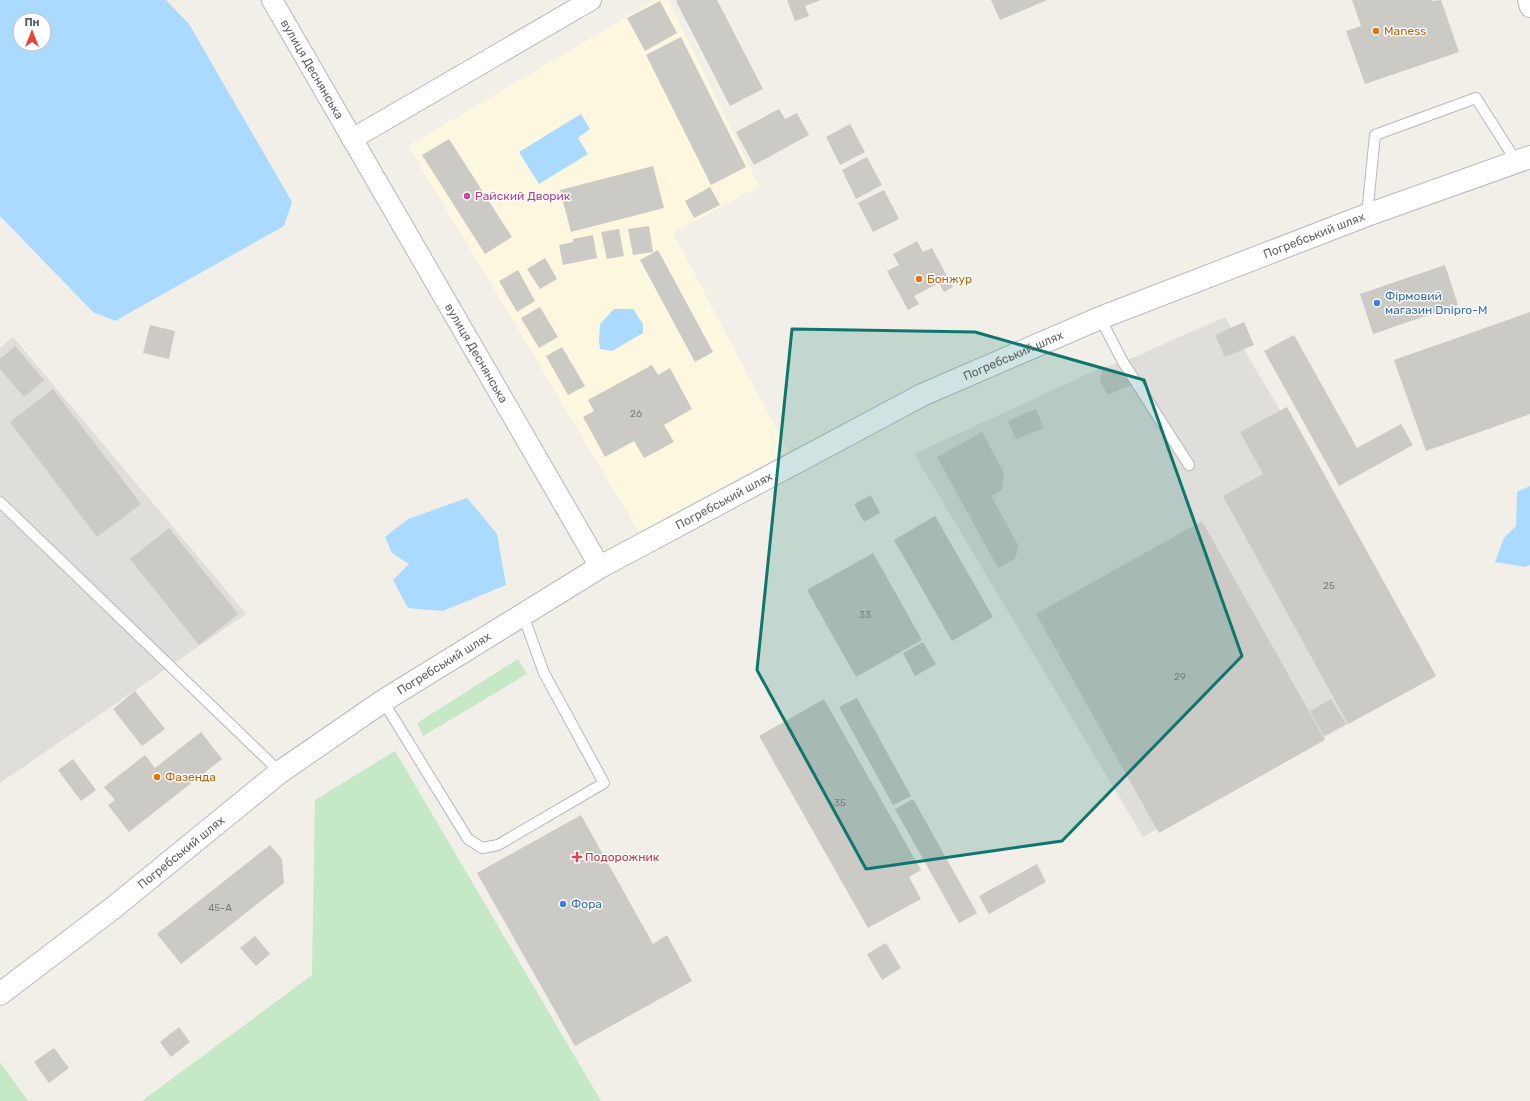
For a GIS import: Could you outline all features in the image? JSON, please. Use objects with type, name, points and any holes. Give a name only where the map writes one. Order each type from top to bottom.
[{"type":"main road","name":"Погребський шлях","points":[[0,994],[114,908],[280,772],[383,701],[600,567],[922,395],[1100,318],[1367,215],[1523,159]]},
{"type":"street","name":"вулиця Деснянська","points":[[272,0],[600,567]]},
{"type":"street","points":[[352,139],[591,0]]},
{"type":"street","points":[[1528,0],[1530,6]]},
{"type":"lane","points":[[1367,215],[1375,135],[1476,98],[1523,159]]},
{"type":"lane","points":[[1100,318],[1123,362],[1188,465]]},
{"type":"lane","points":[[0,502],[280,772]]},
{"type":"lane","points":[[383,701],[468,839],[482,848],[498,845],[604,783],[544,673],[523,615]]},
{"type":"highlighted area","points":[[792,329],[975,332],[1144,380],[1242,656],[1062,841],[866,869],[757,670]]},
{"type":"shaded area","name":"Райский Дворик","points":[[655,0],[668,0],[759,186],[673,233],[788,451],[639,532],[408,146]]},
{"type":"shaded area","points":[[1225,317],[1436,676],[1143,837],[914,454],[1103,367],[1123,362]]},
{"type":"shaded area","points":[[13,337],[246,614],[0,783],[0,348]]},
{"type":"green space","points":[[518,659],[527,674],[423,736],[417,723]]},
{"type":"green space","points":[[395,751],[601,1101],[142,1101],[312,975],[315,800]]},
{"type":"green space","points":[[0,1062],[28,1101],[0,1101]]},
{"type":"water","points":[[0,0],[166,0],[189,24],[292,202],[284,226],[115,321],[93,312],[0,216]]},
{"type":"water","points":[[581,114],[590,129],[578,138],[588,154],[539,184],[519,152]]},
{"type":"water","points":[[614,309],[633,309],[643,324],[643,333],[612,351],[600,349],[600,324]]},
{"type":"water","points":[[1530,486],[1530,565],[1525,567],[1495,562],[1504,538],[1516,526],[1517,492]]},
{"type":"water","points":[[467,498],[497,534],[506,585],[443,611],[408,608],[393,580],[409,564],[392,553],[385,537],[408,519]]},
{"type":"building","points":[[717,0],[763,89],[730,106],[676,1]]},
{"type":"building","points":[[787,0],[821,0],[805,6],[809,16],[795,21]]},
{"type":"building","points":[[991,0],[1047,0],[1000,20]]},
{"type":"building","points":[[1352,0],[1441,0],[1459,52],[1365,84],[1346,31],[1361,26]]},
{"type":"building","points":[[660,1],[677,33],[645,51],[627,18]]},
{"type":"building","points":[[681,37],[746,167],[711,185],[646,55]]},
{"type":"building","points":[[779,109],[785,119],[797,113],[809,135],[754,165],[736,132]]},
{"type":"building","points":[[850,124],[865,152],[840,165],[826,137]]},
{"type":"building","name":"Райский Дворик","points":[[449,139],[512,237],[485,254],[422,155]]},
{"type":"building","points":[[867,157],[882,185],[856,199],[842,170]]},
{"type":"building","points":[[653,166],[664,208],[571,232],[560,190]]},
{"type":"building","points":[[710,187],[720,205],[694,218],[685,201]]},
{"type":"building","points":[[884,190],[899,219],[873,232],[858,203]]},
{"type":"building","points":[[649,226],[653,252],[633,255],[628,229]]},
{"type":"building","points":[[619,229],[624,256],[607,259],[601,232]]},
{"type":"building","points":[[593,235],[597,258],[563,265],[559,245],[573,242],[573,239]]},
{"type":"building","points":[[917,241],[923,252],[932,248],[953,287],[944,292],[939,283],[914,296],[919,304],[908,310],[887,271],[899,265],[893,254]]},
{"type":"building","points":[[658,250],[713,352],[695,362],[640,260]]},
{"type":"building","points":[[545,258],[557,279],[540,289],[527,269]]},
{"type":"building","points":[[1445,265],[1458,305],[1373,334],[1360,294]]},
{"type":"building","points":[[518,270],[535,301],[517,312],[499,281]]},
{"type":"building","points":[[540,307],[558,337],[539,348],[521,318]]},
{"type":"building","points":[[1530,312],[1530,414],[1426,451],[1394,360]]},
{"type":"building","points":[[1244,322],[1254,345],[1225,357],[1215,335]]},
{"type":"building","points":[[150,325],[175,331],[169,359],[143,353]]},
{"type":"building","points":[[1294,335],[1357,448],[1401,424],[1413,445],[1339,486],[1264,351]]},
{"type":"building","points":[[15,346],[44,380],[24,397],[0,369],[0,359]]},
{"type":"building","points":[[562,347],[585,386],[568,395],[546,356]]},
{"type":"building","points":[[652,365],[658,375],[670,368],[692,409],[664,425],[674,442],[644,458],[634,441],[605,457],[583,417],[594,411],[588,400]]},
{"type":"building","points":[[1103,367],[1136,383],[1107,395],[1100,380]]},
{"type":"building","points":[[53,389],[141,504],[97,537],[10,422]]},
{"type":"building","points":[[1287,407],[1436,676],[1348,724],[1223,496],[1263,474],[1240,432]]},
{"type":"building","points":[[1036,409],[1044,428],[1016,439],[1008,421]]},
{"type":"building","points":[[982,432],[1004,473],[1002,490],[991,496],[1018,545],[1015,559],[998,568],[937,457]]},
{"type":"building","points":[[871,495],[880,513],[864,522],[854,504]]},
{"type":"building","points":[[935,516],[993,617],[952,641],[894,540]]},
{"type":"building","points":[[1202,521],[1325,740],[1159,833],[1036,614]]},
{"type":"building","points":[[169,528],[238,614],[199,645],[130,559]]},
{"type":"building","points":[[873,553],[922,640],[856,677],[807,590]]},
{"type":"building","points":[[923,642],[936,664],[915,676],[903,653]]},
{"type":"building","points":[[135,691],[165,729],[142,746],[113,709]]},
{"type":"building","points":[[857,698],[911,796],[893,805],[839,707]]},
{"type":"building","points":[[824,699],[921,870],[909,877],[921,899],[868,928],[759,736]]},
{"type":"building","points":[[1331,699],[1346,724],[1324,736],[1310,711]]},
{"type":"building","name":"Фазенда","points":[[201,732],[222,759],[129,832],[108,805],[115,800],[104,787],[145,755],[155,768]]},
{"type":"building","points":[[73,759],[96,790],[81,801],[58,770]]},
{"type":"building","points":[[913,799],[977,913],[959,923],[895,809]]},
{"type":"building","name":"Фора","points":[[581,815],[653,944],[667,935],[692,981],[575,1046],[477,873]]},
{"type":"building","points":[[270,845],[282,859],[284,883],[181,964],[157,934]]},
{"type":"building","points":[[1037,864],[1046,882],[989,914],[979,896]]},
{"type":"building","points":[[255,936],[270,954],[256,966],[240,948]]},
{"type":"building","points":[[886,943],[901,968],[882,980],[867,954]]},
{"type":"building","points":[[179,1027],[190,1042],[171,1057],[160,1042]]},
{"type":"building","points":[[54,1048],[69,1068],[49,1083],[34,1062]]},
{"type":"place","name":"Maness","points":[[1376,31]]},
{"type":"place","name":"Райский Дворик","points":[[467,196]]},
{"type":"place","name":"Бонжур","points":[[919,279]]},
{"type":"place","name":"Фірмовий магазин Dnipro-M","points":[[1377,303]]},
{"type":"place","name":"Фазенда","points":[[157,777]]},
{"type":"place","name":"Подорожник","points":[[577,857]]},
{"type":"place","name":"Фора","points":[[563,904]]}]
